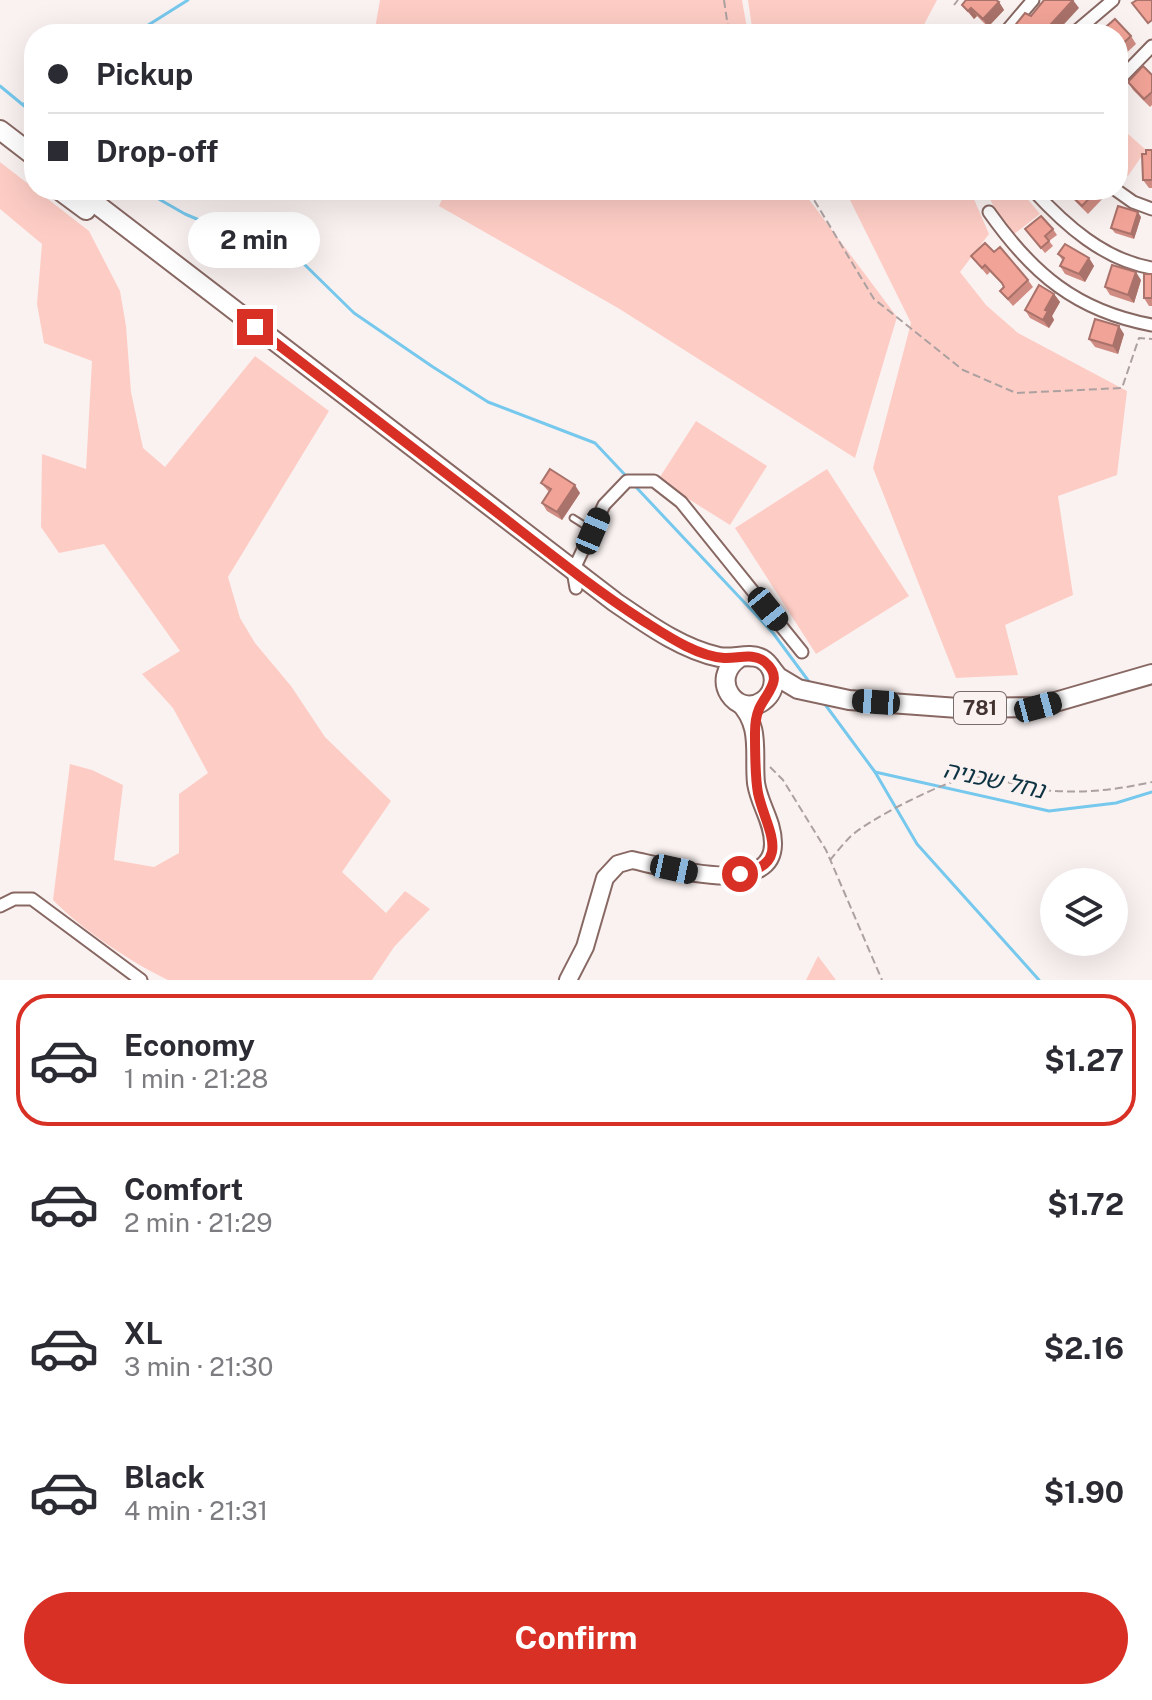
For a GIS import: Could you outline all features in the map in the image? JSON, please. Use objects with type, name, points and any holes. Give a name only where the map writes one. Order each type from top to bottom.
[{"type":"main road","points":[[0,130],[24,148]]},
{"type":"main road","points":[[0,144],[24,162]]},
{"type":"main road","points":[[72,200],[574,579],[676,640],[722,658],[763,659],[771,668],[773,686],[759,709],[755,735]]},
{"type":"main road","points":[[91,200],[638,630],[717,672],[729,694],[746,710],[755,735],[758,790],[769,820],[773,843],[770,858],[756,870],[720,876],[632,860],[618,864],[605,878],[585,947],[568,980]]},
{"type":"main road","points":[[726,686],[727,670],[739,658]]},
{"type":"main road","name":"781","points":[[771,668],[788,683],[804,690],[849,700],[942,707],[1038,707],[1152,674]]},
{"type":"main road","name":"781","points":[[766,698],[787,691],[804,690]]},
{"type":"main road","points":[[738,702],[751,705],[766,698]]},
{"type":"street","points":[[1013,24],[1033,0]]},
{"type":"street","points":[[1085,24],[1113,0]]},
{"type":"street","points":[[1128,71],[1152,46]]},
{"type":"street","points":[[1128,198],[1152,209]]},
{"type":"street","points":[[1043,200],[1097,247],[1126,261],[1152,268]]},
{"type":"street","points":[[1052,200],[1055,212]]},
{"type":"street","points":[[989,212],[1014,248],[1058,286],[1097,309],[1152,325]]},
{"type":"street","points":[[574,579],[604,505],[627,481],[654,481],[681,502],[802,652]]},
{"type":"street","points":[[0,906],[14,899],[32,899],[141,980]]},
{"type":"lane","points":[[573,518],[593,531]]},
{"type":"path","points":[[724,0],[728,24]]},
{"type":"path","points":[[954,5],[958,0]]},
{"type":"path","points":[[814,200],[874,299],[963,370],[1016,393],[1122,388],[1139,338],[1152,339]]},
{"type":"path","points":[[758,755],[783,780],[830,860],[882,980]]},
{"type":"path","points":[[830,860],[851,836],[867,824],[950,782],[982,777],[1033,788],[1083,792],[1115,790],[1152,782]]},
{"type":"shaded area","points":[[380,0],[742,0],[746,24],[376,24]]},
{"type":"shaded area","points":[[748,0],[937,0],[924,24],[752,24]]},
{"type":"shaded area","points":[[1128,134],[1146,150],[1128,176]]},
{"type":"shaded area","points":[[0,162],[24,181],[24,200],[49,200],[89,231],[120,291],[131,392],[143,448],[165,467],[255,356],[329,411],[228,577],[240,618],[255,643],[291,686],[325,737],[391,801],[342,872],[386,913],[405,891],[430,909],[394,947],[372,980],[168,980],[108,944],[53,900],[70,764],[92,770],[123,785],[114,860],[154,867],[179,853],[179,794],[208,773],[173,708],[142,674],[180,651],[104,544],[59,553],[41,527],[42,454],[86,469],[92,361],[44,343],[37,304],[42,244],[0,209]]},
{"type":"shaded area","points":[[442,200],[809,200],[897,317],[855,458],[618,308],[439,206]]},
{"type":"shaded area","points":[[850,200],[974,200],[989,234],[960,272],[986,305],[1018,333],[1127,391],[1117,475],[1058,496],[1073,595],[1005,625],[1018,675],[956,678],[873,468],[911,323]]},
{"type":"shaded area","points":[[990,200],[1028,200],[1040,214],[1014,234]]},
{"type":"shaded area","points":[[696,421],[767,466],[730,525],[658,480]]},
{"type":"shaded area","points":[[827,469],[909,596],[816,654],[735,528]]},
{"type":"shaded area","points":[[818,956],[836,980],[806,980]]},
{"type":"building","points":[[966,0],[999,2],[983,19],[971,8],[968,11],[962,5]]},
{"type":"building","points":[[1044,0],[1073,0],[1051,24],[1016,24],[1025,13],[1031,16]]},
{"type":"building","points":[[1152,0],[1152,20],[1148,23],[1132,3]]},
{"type":"building","points":[[1143,66],[1152,75],[1152,92],[1144,99],[1128,82]]},
{"type":"building","points":[[1146,150],[1152,150],[1152,180],[1143,180],[1142,154],[1146,154]]},
{"type":"building","points":[[1118,206],[1138,212],[1131,234],[1111,228]]},
{"type":"building","points":[[1041,216],[1053,229],[1045,236],[1049,241],[1041,248],[1025,229]]},
{"type":"building","points":[[985,243],[994,252],[1000,247],[1028,280],[1008,299],[1000,291],[1004,287],[1002,283],[985,265],[982,268],[971,256]]},
{"type":"building","points":[[1065,244],[1089,258],[1079,274],[1060,266],[1064,258],[1058,254]]},
{"type":"building","points":[[1112,265],[1136,272],[1128,295],[1105,287]]},
{"type":"building","points":[[1144,274],[1152,274],[1152,298],[1144,298]]},
{"type":"building","points":[[1039,285],[1054,294],[1043,320],[1025,310]]},
{"type":"building","points":[[1095,319],[1119,326],[1113,346],[1089,339]]},
{"type":"building","points":[[550,469],[575,485],[557,512],[542,503],[551,489],[541,483]]},
{"type":"waterway","points":[[150,24],[188,0]]},
{"type":"waterway","points":[[0,86],[24,106]]},
{"type":"waterway","points":[[160,200],[185,214],[304,264],[354,313],[433,367],[488,402],[595,443],[627,477]]},
{"type":"waterway","points":[[635,486],[773,633],[810,683]]},
{"type":"waterway","points":[[824,703],[875,772],[917,844],[1039,980]]},
{"type":"waterway","name":"נחל שכניה","points":[[875,772],[1049,811],[1116,803],[1152,792]]},
{"type":"route","points":[[255,327],[640,619],[676,640],[709,654],[722,658],[748,656],[763,659],[774,679],[756,722],[756,781],[773,843],[770,858],[764,865],[740,874]]}]
